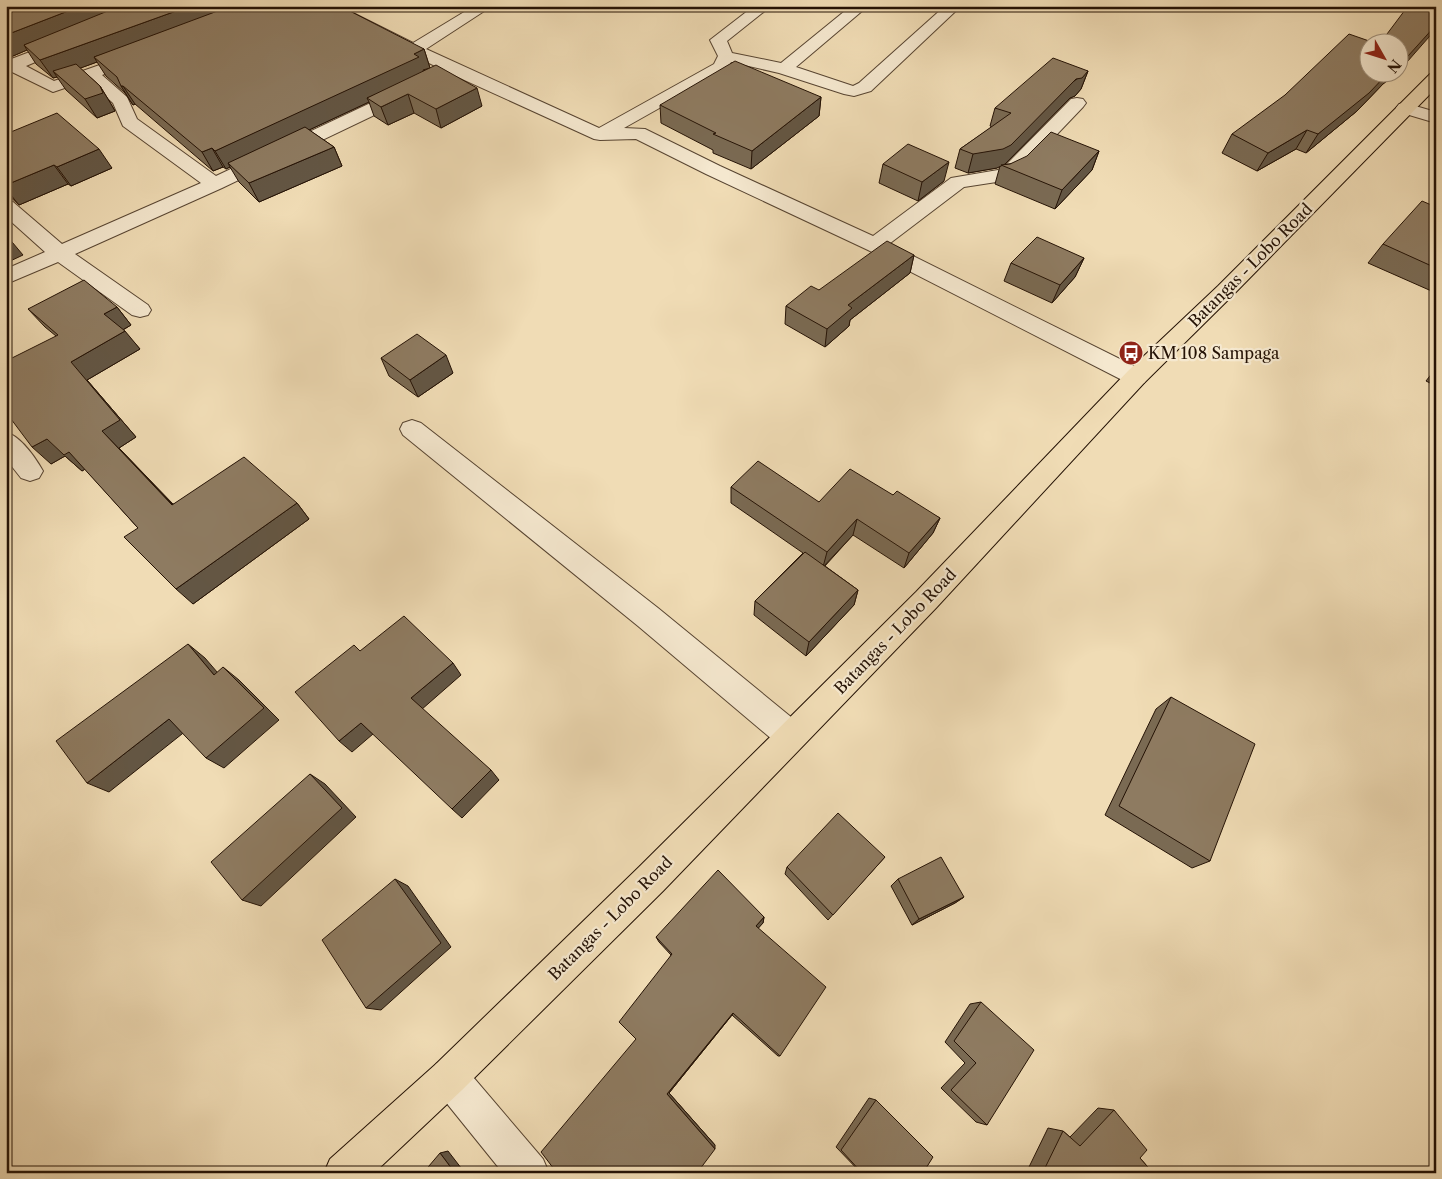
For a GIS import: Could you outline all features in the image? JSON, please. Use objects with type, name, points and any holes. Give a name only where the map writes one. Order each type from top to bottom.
[{"type":"main road","name":"Batangas - Lobo Road","points":[[344,1173],[448,1078],[651,879],[926,600],[1136,377],[1225,291],[1436,78]]},
{"type":"street","points":[[326,6],[455,69],[600,135],[639,133],[713,170],[875,245],[1136,377]]},
{"type":"street","points":[[414,49],[485,6]]},
{"type":"street","points":[[726,56],[718,40],[764,6]]},
{"type":"street","points":[[784,69],[861,6]]},
{"type":"street","points":[[726,56],[784,69],[844,90],[854,91],[865,87],[954,6]]},
{"type":"street","points":[[9,67],[84,36]]},
{"type":"street","points":[[9,67],[53,87],[150,52]]},
{"type":"street","points":[[600,135],[721,67],[726,56]]},
{"type":"street","points":[[438,78],[455,69]]},
{"type":"street","points":[[91,74],[121,101],[129,122],[215,184]]},
{"type":"street","points":[[6,277],[215,184],[420,86]]},
{"type":"street","points":[[875,245],[958,182],[1003,175],[1013,169],[1077,103]]},
{"type":"street","points":[[1405,108],[1436,118]]},
{"type":"street","points":[[6,206],[59,253],[140,310]]},
{"type":"street","points":[[412,429],[648,617],[791,736]]},
{"type":"street","points":[[6,441],[30,471]]},
{"type":"street","points":[[448,1078],[529,1173]]},
{"type":"building","points":[[6,6],[81,6],[6,35]]},
{"type":"building","points":[[120,6],[190,6],[40,60],[24,45]]},
{"type":"building","points":[[231,6],[340,6],[424,49],[414,54],[419,57],[215,151],[212,148],[202,152],[121,86],[117,77],[94,57]]},
{"type":"building","points":[[1408,6],[1436,6],[1436,25],[1410,54],[1410,32],[1388,32]]},
{"type":"building","points":[[1349,34],[1360,38],[1360,82],[1379,82],[1369,93],[1318,134],[1307,130],[1268,153],[1232,134],[1285,95]]},
{"type":"building","points":[[1053,58],[1088,71],[1082,78],[1076,79],[1011,145],[1003,149],[973,154],[960,149],[1011,113],[995,108]]},
{"type":"building","points":[[735,61],[821,97],[752,151],[713,134],[716,133],[660,105]]},
{"type":"building","points":[[76,64],[100,86],[103,93],[85,99],[53,71]]},
{"type":"building","points":[[436,65],[477,88],[436,109],[408,94],[381,107],[367,98]]},
{"type":"building","points":[[57,113],[99,149],[57,167],[54,165],[6,185],[6,134]]},
{"type":"building","points":[[305,127],[334,147],[249,183],[228,163]]},
{"type":"building","points":[[1051,132],[1099,151],[1062,190],[1001,165],[1010,164],[1027,156]]},
{"type":"building","points":[[908,144],[949,162],[922,182],[883,164]]},
{"type":"building","points":[[1422,201],[1436,207],[1436,268],[1383,244]]},
{"type":"building","points":[[1037,237],[1084,258],[1060,285],[1011,263]]},
{"type":"building","points":[[887,241],[914,255],[848,305],[852,308],[827,329],[786,306],[811,286],[819,290]]},
{"type":"building","points":[[84,280],[117,307],[104,314],[125,331],[71,362],[120,420],[102,431],[172,505],[244,457],[297,503],[176,589],[124,537],[138,528],[69,452],[64,455],[47,439],[32,447],[8,415],[10,414],[6,409],[6,361],[58,335],[28,309]]},
{"type":"building","points":[[417,334],[446,355],[410,380],[381,358]]},
{"type":"building","points":[[758,461],[819,502],[850,469],[893,495],[897,491],[940,518],[909,553],[857,519],[827,552],[731,487]]},
{"type":"building","points":[[805,552],[858,590],[809,642],[755,601]]},
{"type":"building","points":[[404,616],[453,663],[411,698],[491,770],[452,809],[361,723],[339,741],[295,692],[354,645],[360,651]]},
{"type":"building","points":[[188,644],[214,675],[223,667],[264,708],[206,758],[169,719],[87,783],[56,741]]},
{"type":"building","points":[[1171,697],[1255,744],[1210,861],[1119,806]]},
{"type":"building","points":[[310,774],[342,808],[242,900],[211,862]]},
{"type":"building","points":[[838,813],[885,857],[833,915],[787,867]]},
{"type":"building","points":[[941,857],[964,897],[919,919],[898,879]]},
{"type":"building","points":[[718,870],[764,917],[756,926],[826,987],[780,1056],[733,1013],[667,1094],[715,1149],[697,1173],[557,1173],[541,1152],[636,1039],[619,1022],[672,954],[656,937]]},
{"type":"building","points":[[395,879],[441,943],[366,1008],[322,940]]},
{"type":"building","points":[[981,1002],[1034,1050],[987,1125],[951,1090],[976,1063],[954,1041]]},
{"type":"building","points":[[876,1100],[933,1157],[923,1173],[862,1173],[841,1150]]},
{"type":"building","points":[[1114,1110],[1147,1150],[1140,1158],[1153,1173],[1043,1172],[1063,1131],[1080,1146]]},
{"type":"building","points":[[440,1153],[455,1173],[423,1173]]},
{"type":"place","name":"KM 108 Sampaga","points":[[1131,353]]}]
